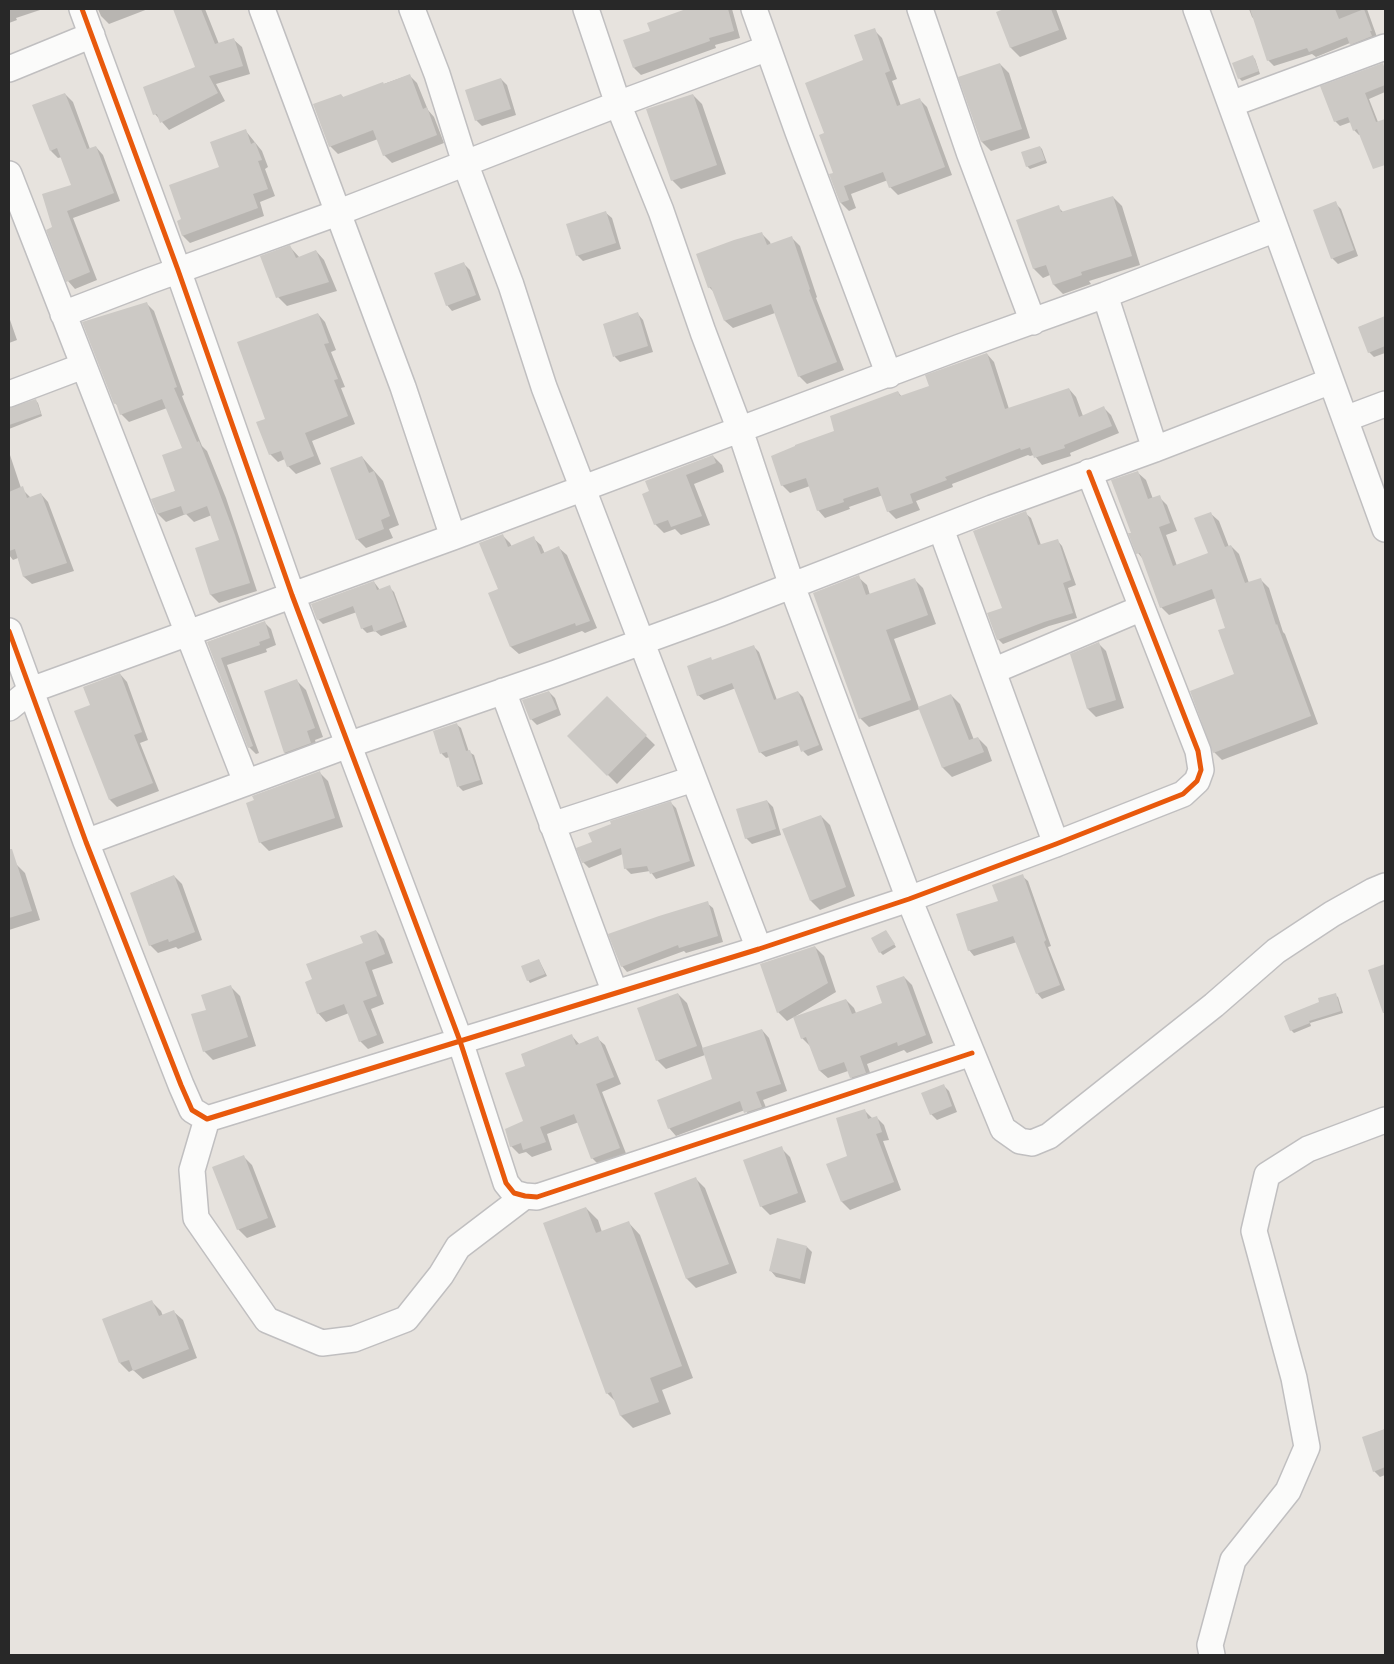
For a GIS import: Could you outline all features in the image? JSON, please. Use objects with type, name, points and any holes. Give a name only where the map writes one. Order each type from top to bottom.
[{"type":"street","points":[[82,9],[178,270],[292,595],[460,1041],[506,1183],[514,1193],[537,1197],[972,1053]]},
{"type":"street","points":[[262,9],[337,213],[404,387],[453,537]]},
{"type":"street","points":[[412,9],[437,74],[465,163],[511,285],[544,387],[759,949]]},
{"type":"street","points":[[586,9],[618,104],[661,211],[703,332],[740,430],[792,586],[908,898],[1003,1129],[1020,1141],[1032,1143],[1049,1136],[1214,1005],[1276,951],[1332,914],[1385,886]]},
{"type":"street","points":[[754,9],[889,375]]},
{"type":"street","points":[[1196,9],[1385,529]]},
{"type":"street","points":[[924,10],[969,152],[1033,322]]},
{"type":"street","points":[[9,69],[92,34]]},
{"type":"street","points":[[1231,104],[1385,47]]},
{"type":"street","points":[[63,314],[178,270],[337,213],[768,48]]},
{"type":"street","points":[[9,174],[246,782]]},
{"type":"street","points":[[9,708],[31,690],[583,489],[1105,295],[1276,229]]},
{"type":"street","points":[[1105,295],[1155,449]]},
{"type":"street","points":[[9,394],[83,366]]},
{"type":"street","points":[[86,842],[348,745],[792,586],[1331,381]]},
{"type":"street","points":[[1345,419],[1385,404]]},
{"type":"street","points":[[10,638],[31,690],[86,842],[181,1086],[192,1110],[207,1119],[759,949],[908,898],[1056,844],[1183,794],[1196,781],[1201,770],[1198,751],[1089,472]]},
{"type":"street","points":[[941,529],[1056,844]]},
{"type":"street","points":[[992,671],[1142,608]]},
{"type":"street","points":[[503,691],[615,993]]},
{"type":"street","points":[[552,825],[694,779]]},
{"type":"street","points":[[207,1119],[192,1170],[196,1218],[267,1320],[322,1343],[354,1339],[406,1319],[441,1275],[458,1247],[526,1196]]},
{"type":"street","points":[[1212,1655],[1210,1645],[1233,1560],[1288,1491],[1307,1447],[1294,1378],[1254,1231],[1267,1175],[1308,1149],[1385,1120]]},
{"type":"building","points":[[173,9],[201,9],[215,44],[234,38],[243,66],[209,76],[218,93],[160,123],[157,114],[153,115],[143,87],[195,67]]},
{"type":"building","points":[[686,9],[728,9],[734,31],[709,38],[710,41],[633,68],[623,40],[650,31],[647,23]]},
{"type":"building","points":[[1004,9],[1051,9],[1059,30],[1010,48],[996,12]]},
{"type":"building","points":[[1250,9],[1335,9],[1339,19],[1364,9],[1372,36],[1350,45],[1347,37],[1309,52],[1307,48],[1267,61]]},
{"type":"building","points":[[875,28],[890,71],[885,73],[897,106],[920,98],[945,167],[889,188],[883,172],[844,186],[849,200],[840,203],[829,174],[833,173],[819,135],[824,133],[805,83],[863,60],[854,35]]},
{"type":"building","points":[[1253,55],[1259,71],[1238,79],[1232,63]]},
{"type":"building","points":[[1000,63],[1022,129],[981,142],[958,77]]},
{"type":"building","points":[[1383,63],[1385,85],[1365,93],[1376,122],[1385,119],[1385,165],[1373,169],[1357,129],[1353,131],[1348,117],[1334,122],[1320,86]]},
{"type":"building","points":[[410,74],[423,109],[427,107],[437,135],[383,156],[373,130],[329,147],[313,104],[341,94],[343,97]]},
{"type":"building","points":[[501,78],[511,109],[475,121],[465,90]]},
{"type":"building","points":[[65,93],[87,149],[96,146],[114,193],[67,211],[90,272],[66,282],[46,230],[52,227],[42,194],[71,185],[57,148],[50,151],[32,105]]},
{"type":"building","points":[[693,94],[717,165],[671,181],[646,109]]},
{"type":"building","points":[[246,129],[251,144],[255,142],[262,160],[258,161],[268,189],[253,194],[258,208],[182,236],[177,221],[181,219],[169,185],[219,167],[210,142]]},
{"type":"building","points":[[1040,146],[1045,160],[1026,167],[1021,152]]},
{"type":"building","points":[[1113,196],[1132,256],[1081,272],[1082,275],[1053,285],[1046,265],[1033,269],[1016,220],[1059,205],[1061,212]]},
{"type":"building","points":[[1336,201],[1354,250],[1331,259],[1313,210]]},
{"type":"building","points":[[606,211],[616,243],[576,256],[566,224]]},
{"type":"building","points":[[762,232],[767,245],[792,236],[809,290],[837,362],[798,377],[771,304],[724,321],[711,287],[708,288],[696,254]]},
{"type":"building","points":[[290,245],[296,258],[316,250],[329,282],[276,298],[260,256]]},
{"type":"building","points":[[464,262],[476,295],[446,306],[434,273]]},
{"type":"building","points":[[147,302],[177,387],[174,388],[197,442],[199,441],[218,489],[250,583],[210,595],[195,548],[219,540],[207,506],[184,515],[181,506],[157,514],[151,499],[175,491],[162,455],[182,448],[162,399],[120,415],[82,322]]},
{"type":"building","points":[[638,312],[648,346],[613,357],[603,324]]},
{"type":"building","points":[[318,313],[329,343],[324,344],[338,379],[334,380],[348,416],[305,433],[314,456],[287,467],[281,451],[269,455],[256,422],[265,419],[237,342]]},
{"type":"building","points":[[1385,316],[1385,346],[1368,353],[1358,327]]},
{"type":"building","points":[[987,353],[1005,409],[1069,388],[1079,417],[1104,406],[1112,426],[1064,445],[1065,448],[1034,458],[1030,447],[1021,450],[1020,448],[945,477],[947,480],[910,494],[913,503],[887,512],[878,487],[843,499],[844,502],[817,511],[806,478],[781,486],[771,456],[834,431],[830,416],[898,391],[900,396],[929,386],[925,375]]},
{"type":"building","points":[[36,399],[41,414],[9,425],[9,408]]},
{"type":"building","points":[[713,455],[716,463],[686,475],[702,516],[671,527],[668,520],[654,525],[642,494],[649,491],[645,481]]},
{"type":"building","points":[[362,456],[369,473],[374,471],[390,516],[381,520],[384,529],[356,540],[330,468]]},
{"type":"building","points":[[1138,471],[1148,499],[1160,495],[1170,523],[1159,527],[1173,566],[1208,553],[1194,518],[1211,512],[1225,547],[1231,545],[1245,583],[1261,578],[1276,625],[1311,716],[1213,753],[1190,691],[1234,674],[1218,630],[1225,628],[1212,589],[1160,608],[1140,553],[1136,554],[1128,533],[1131,533],[1111,480]]},
{"type":"building","points":[[23,486],[27,498],[41,493],[67,563],[23,577],[15,549],[9,551],[9,492]]},
{"type":"building","points":[[1026,511],[1038,545],[1058,539],[1071,580],[1063,583],[1073,613],[997,640],[987,613],[1002,608],[973,531]]},
{"type":"building","points":[[503,534],[508,547],[534,536],[541,554],[559,546],[590,621],[576,626],[575,623],[510,647],[488,593],[498,589],[479,543]]},
{"type":"building","points":[[859,575],[866,595],[915,578],[928,615],[886,630],[911,700],[859,719],[813,593]]},
{"type":"building","points":[[374,581],[377,590],[390,585],[403,621],[374,632],[372,625],[361,629],[353,606],[317,620],[311,604]]},
{"type":"building","points":[[265,621],[270,638],[259,642],[260,645],[221,658],[253,746],[248,748],[207,642]]},
{"type":"building","points":[[1099,642],[1116,700],[1087,709],[1070,654]]},
{"type":"building","points":[[754,645],[774,700],[798,691],[819,745],[801,752],[797,740],[759,753],[732,683],[697,696],[687,666],[711,657],[712,660]]},
{"type":"building","points":[[120,673],[142,732],[134,735],[153,783],[109,800],[74,711],[90,705],[83,687]]},
{"type":"building","points":[[297,679],[315,728],[307,731],[311,743],[284,753],[264,691]]},
{"type":"building","points":[[549,691],[557,709],[530,720],[522,700]]},
{"type":"building","points":[[951,694],[969,740],[978,737],[984,752],[942,768],[918,707]]},
{"type":"building","points":[[607,696],[647,735],[607,776],[567,736]]},
{"type":"building","points":[[457,723],[466,751],[470,750],[480,780],[457,787],[447,752],[440,754],[433,731]]},
{"type":"building","points":[[320,771],[335,818],[259,843],[246,803],[254,800],[252,796]]},
{"type":"building","points":[[767,800],[776,829],[745,839],[736,809]]},
{"type":"building","points":[[671,801],[690,861],[650,874],[647,866],[624,869],[621,848],[582,863],[576,848],[592,842],[588,833],[611,824],[610,821]]},
{"type":"building","points":[[821,815],[846,887],[810,901],[782,829]]},
{"type":"building","points":[[9,849],[12,849],[32,911],[9,918]]},
{"type":"building","points":[[1023,874],[1046,940],[1044,942],[1060,985],[1036,994],[1013,936],[968,951],[956,914],[998,901],[992,885]]},
{"type":"building","points":[[174,875],[195,932],[169,942],[168,939],[149,946],[130,893]]},
{"type":"building","points":[[708,901],[718,936],[679,948],[678,945],[621,967],[608,934]]},
{"type":"building","points":[[376,930],[385,954],[365,962],[377,996],[363,1001],[377,1035],[359,1042],[344,1004],[317,1014],[305,982],[312,979],[306,964],[363,943],[360,936]]},
{"type":"building","points":[[886,930],[895,944],[879,953],[871,938]]},
{"type":"building","points":[[815,946],[828,983],[777,1013],[760,964]]},
{"type":"building","points":[[539,959],[545,974],[527,981],[521,966]]},
{"type":"building","points":[[1385,964],[1385,1013],[1383,1013],[1368,970]]},
{"type":"building","points":[[904,976],[926,1035],[898,1046],[897,1042],[860,1056],[866,1073],[850,1078],[844,1062],[819,1071],[806,1037],[801,1039],[793,1017],[846,999],[852,1014],[882,1003],[876,986]]},
{"type":"building","points":[[231,985],[248,1037],[203,1052],[191,1014],[206,1010],[201,995]]},
{"type":"building","points":[[678,993],[697,1046],[656,1061],[637,1008]]},
{"type":"building","points":[[1336,993],[1341,1011],[1309,1021],[1310,1023],[1290,1031],[1284,1016],[1319,1002],[1318,998]]},
{"type":"building","points":[[762,1029],[781,1084],[756,1092],[762,1107],[744,1113],[740,1101],[668,1129],[657,1100],[712,1079],[702,1048]]},
{"type":"building","points":[[572,1034],[576,1045],[598,1036],[614,1077],[596,1084],[620,1148],[591,1159],[574,1114],[540,1127],[546,1142],[523,1150],[521,1143],[510,1147],[505,1129],[523,1121],[505,1073],[525,1066],[521,1054]]},
{"type":"building","points":[[944,1084],[952,1106],[930,1115],[921,1093]]},
{"type":"building","points":[[865,1109],[868,1119],[877,1116],[882,1132],[876,1134],[894,1182],[841,1202],[826,1164],[847,1156],[836,1118]]},
{"type":"building","points":[[782,1146],[798,1193],[760,1207],[743,1160]]},
{"type":"building","points":[[244,1155],[268,1218],[237,1230],[212,1167]]},
{"type":"building","points":[[696,1177],[729,1264],[686,1279],[654,1193]]},
{"type":"building","points":[[586,1207],[596,1233],[629,1221],[682,1366],[650,1378],[659,1402],[620,1416],[611,1392],[606,1394],[543,1223]]},
{"type":"building","points":[[777,1238],[807,1246],[800,1279],[769,1271]]},
{"type":"building","points":[[152,1300],[159,1316],[174,1310],[189,1349],[133,1371],[129,1360],[119,1363],[102,1319]]},
{"type":"building","points":[[1385,1429],[1385,1467],[1373,1472],[1362,1437]]},
{"type":"cycle path","points":[[82,9],[178,270],[292,595],[460,1041],[506,1183],[514,1193],[537,1197],[972,1053]]},
{"type":"cycle path","points":[[9,631],[86,842],[181,1085],[192,1110],[207,1119],[759,949],[909,899],[1183,794],[1197,781],[1201,770],[1198,751],[1089,472]]}]
